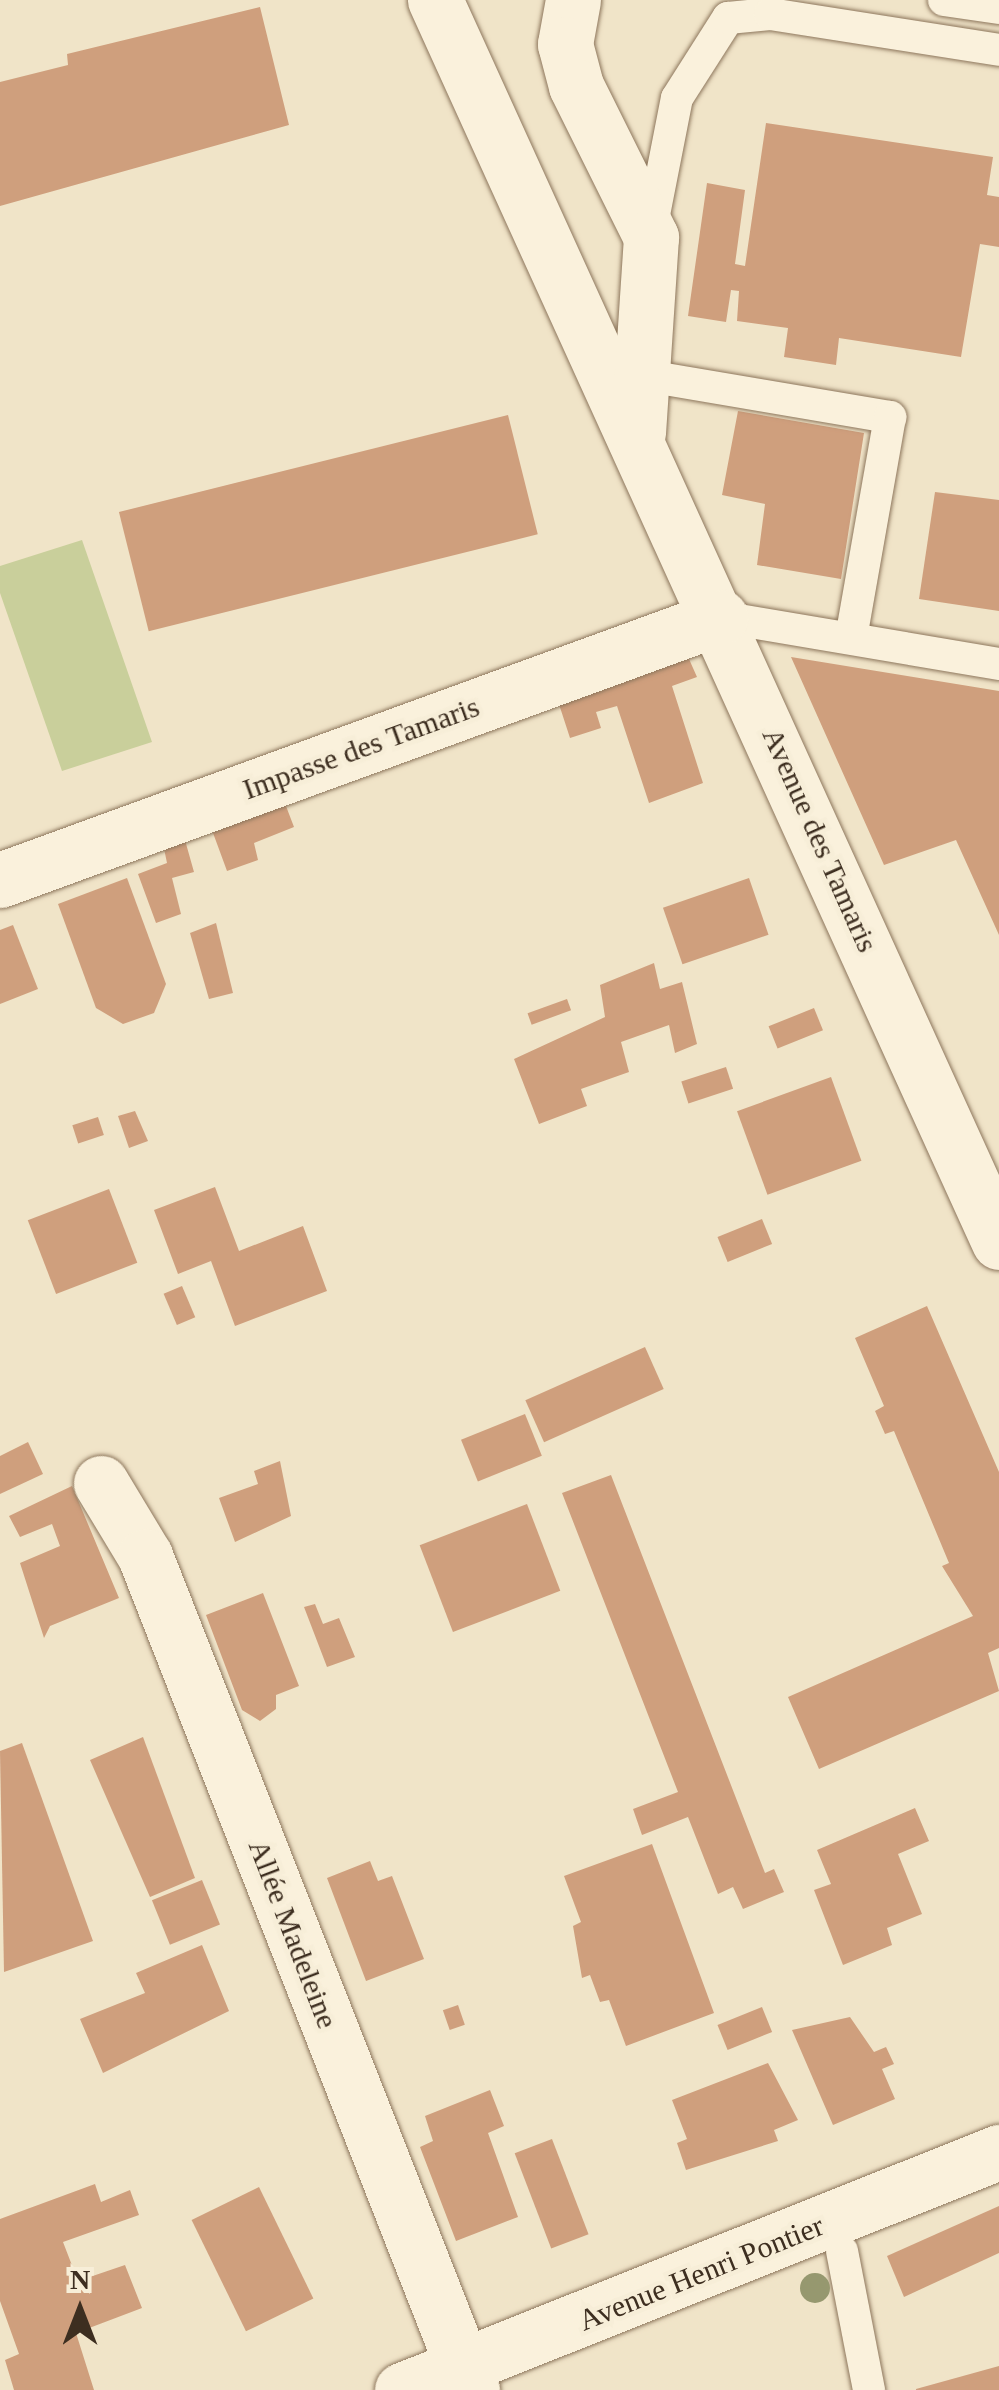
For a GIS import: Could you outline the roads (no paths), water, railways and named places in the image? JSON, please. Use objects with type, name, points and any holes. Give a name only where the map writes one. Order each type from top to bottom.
[{"type":"street","points":[[573,0],[565,44],[576,86],[651,237]]},
{"type":"street","name":"Avenue des Tamaris","points":[[438,2],[721,617],[999,1242]]},
{"type":"street","name":"Avenue des Tamaris","points":[[638,441],[651,237]]},
{"type":"street","name":"Impasse des Tamaris","points":[[0,880],[721,617]]},
{"type":"street","name":"Allée Madeleine","points":[[101,1483],[145,1556],[469,2383]]},
{"type":"street","name":"Avenue Henri Pontier","points":[[469,2383],[999,2152]]},
{"type":"street","name":"Avenue Henri Pontier","points":[[402,2390],[469,2383],[842,2251],[999,2185]]},
{"type":"lane","points":[[944,0],[999,8]]},
{"type":"lane","points":[[651,237],[677,98],[728,9],[999,50]]},
{"type":"lane","points":[[583,321],[608,340],[643,351],[890,417],[851,638]]},
{"type":"lane","points":[[721,617],[999,664]]},
{"type":"lane","points":[[842,2251],[869,2390]]}]
